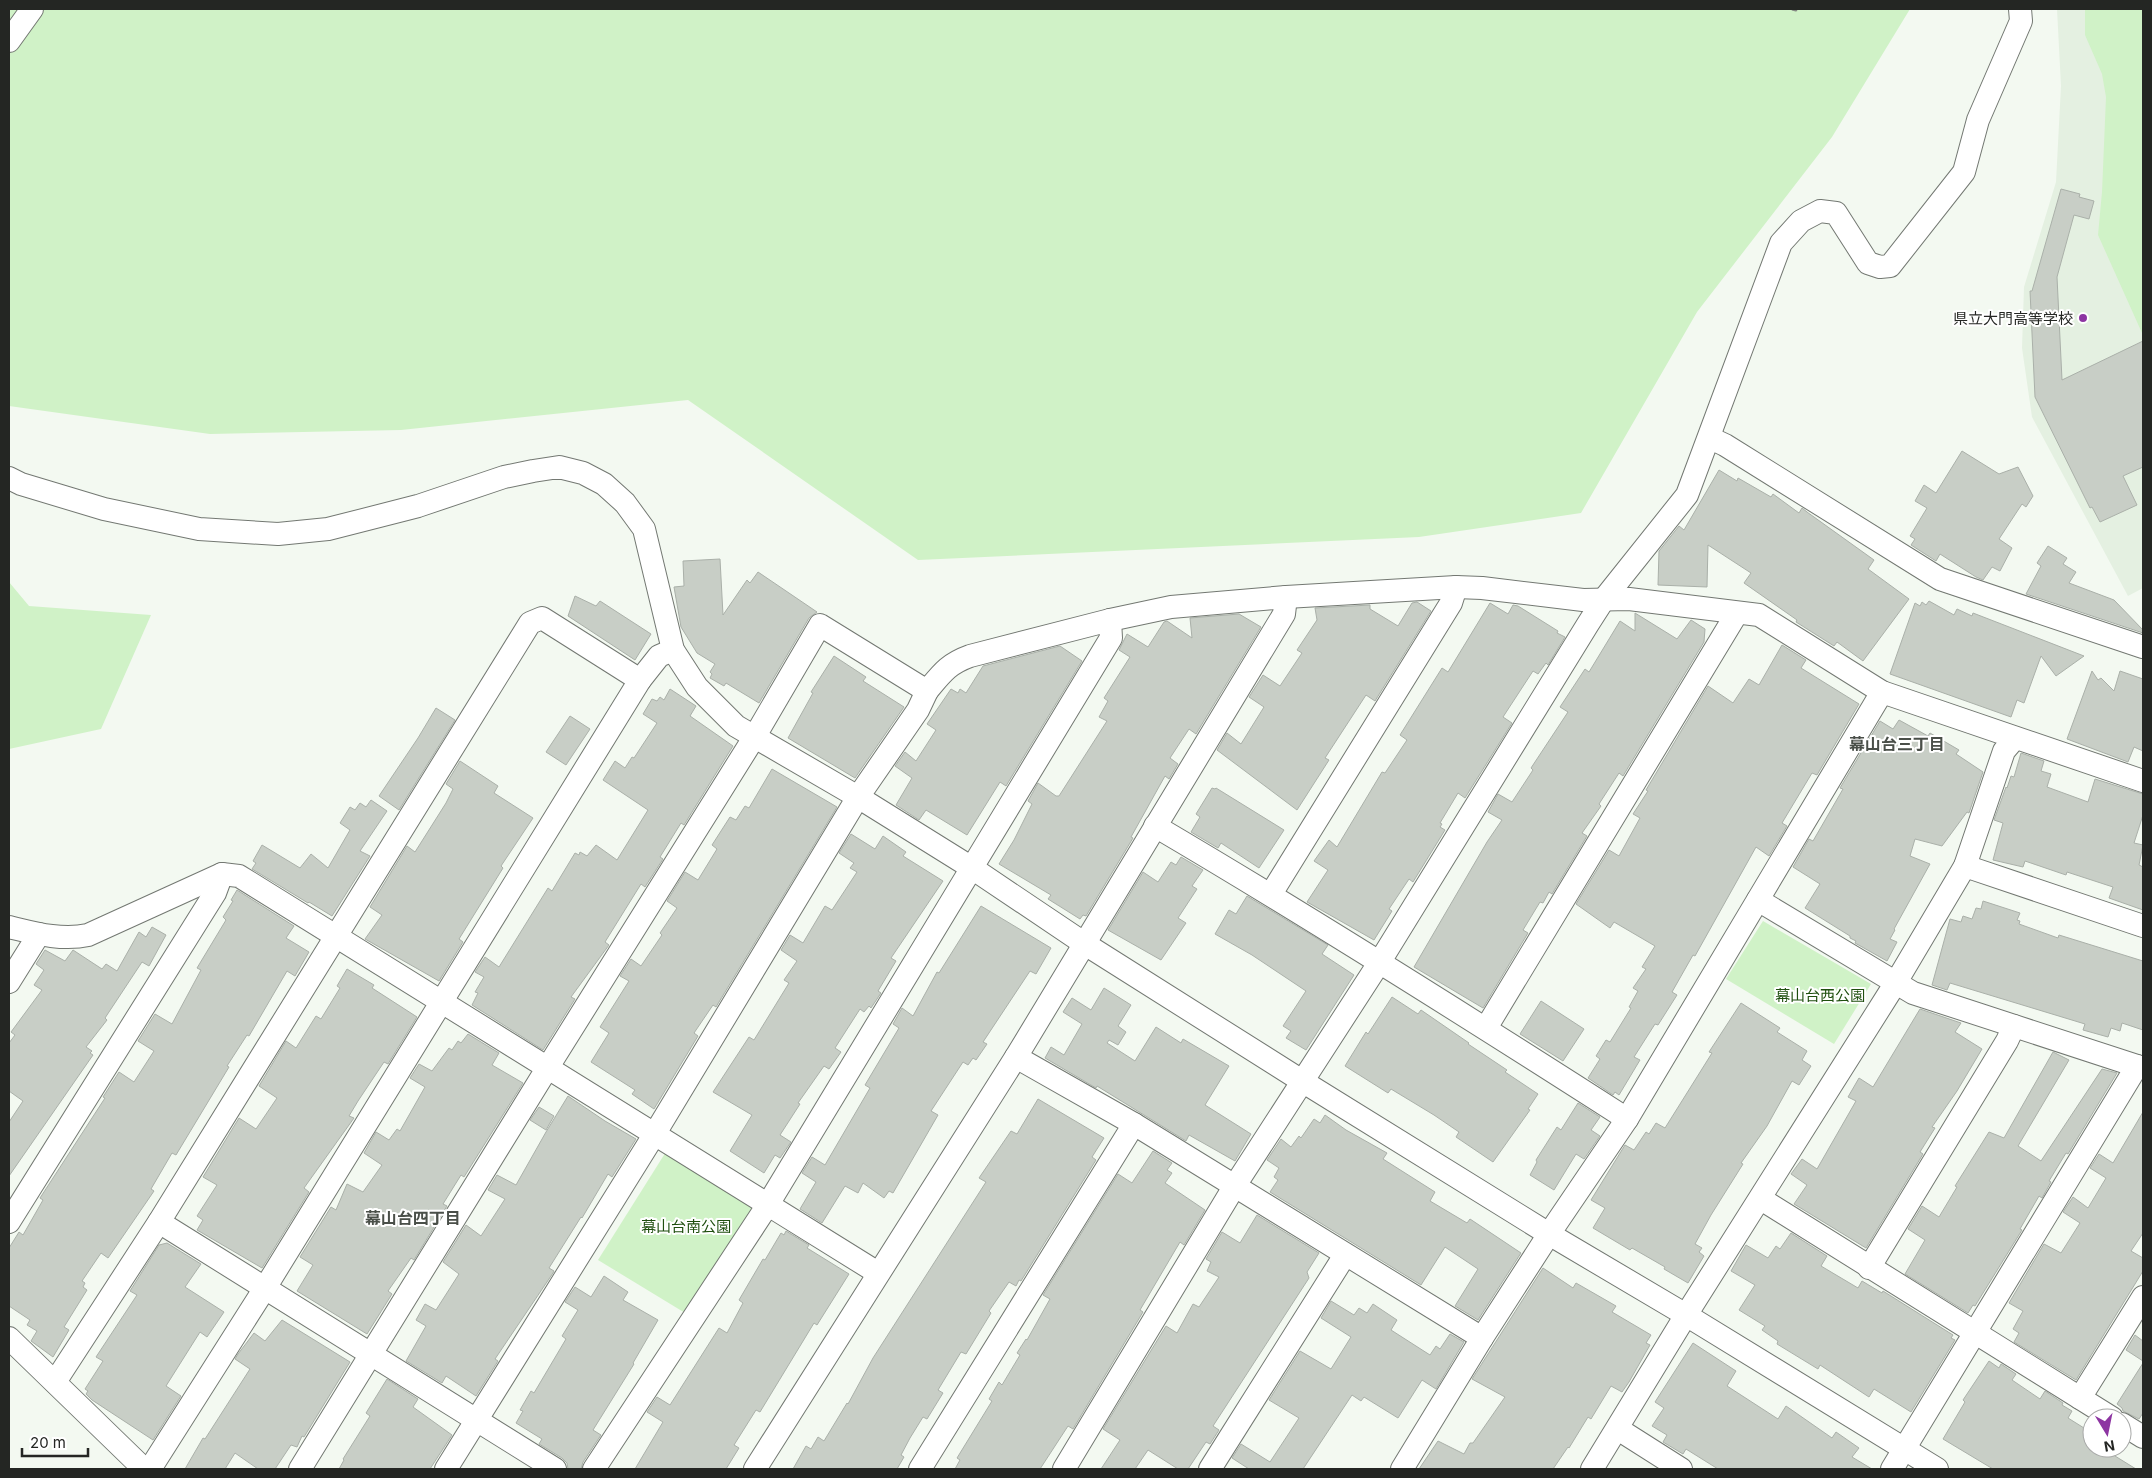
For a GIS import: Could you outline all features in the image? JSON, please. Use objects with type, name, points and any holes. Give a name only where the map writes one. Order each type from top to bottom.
[{"type":"street","points":[[9,41],[32,9]]},
{"type":"street","points":[[1064,1469],[1234,1187],[1379,963],[1604,599],[1686,495],[1710,438],[1781,243],[1801,221],[1814,214],[1820,211],[1836,214],[1868,263],[1880,267],[1890,266],[1964,172],[1978,120],[2020,21],[2020,9]]},
{"type":"street","points":[[1710,438],[1733,450],[1940,579],[2143,647]]},
{"type":"street","points":[[9,478],[21,484],[104,509],[190,527],[278,534],[328,529],[418,506],[504,477],[533,471],[559,467],[583,473],[604,484],[625,503],[644,529],[673,650],[697,687],[736,726],[858,797],[972,868],[1085,944],[1549,1234],[1686,1315],[1937,1469]]},
{"type":"street","points":[[1271,894],[1451,603],[1456,587]]},
{"type":"street","points":[[446,1469],[654,1135],[858,797],[918,710],[927,691],[946,668],[954,662],[1110,620],[1171,607],[1286,597],[1456,587],[1482,588],[1583,600],[1629,599],[1759,615],[1882,692],[2143,781]]},
{"type":"street","points":[[755,1469],[1016,1057],[1085,944],[1284,614],[1286,597]]},
{"type":"street","points":[[1486,1028],[1737,613]]},
{"type":"street","points":[[55,1382],[159,1222],[530,623],[542,618],[640,680]]},
{"type":"street","points":[[594,1469],[767,1206],[1111,638],[1110,620]]},
{"type":"street","points":[[300,1469],[755,736],[820,625],[927,691]]},
{"type":"street","points":[[150,1469],[265,1288],[640,680],[659,656],[673,650]]},
{"type":"street","points":[[1402,1469],[1482,1338],[1549,1234],[1627,1119],[1882,692]]},
{"type":"street","points":[[1592,1469],[1686,1315],[1895,984],[1965,866],[2004,751],[2015,738]]},
{"type":"street","points":[[1155,826],[1271,894],[1486,1028],[1627,1119]]},
{"type":"street","points":[[1965,866],[2143,926]]},
{"type":"street","points":[[9,1222],[215,893],[222,874]]},
{"type":"street","points":[[9,927],[39,934],[75,938],[88,935],[222,874],[239,876],[548,1067],[767,1206],[878,1273]]},
{"type":"street","points":[[1758,900],[1895,984],[1913,993],[2140,1067],[1892,1469]]},
{"type":"street","points":[[9,982],[39,934]]},
{"type":"street","points":[[1868,1268],[2007,1041],[2014,1026]]},
{"type":"street","points":[[1016,1057],[1134,1124],[1482,1338]]},
{"type":"street","points":[[920,1469],[1134,1124]]},
{"type":"street","points":[[1761,1199],[1868,1268],[2096,1408]]},
{"type":"street","points":[[159,1222],[555,1469]]},
{"type":"street","points":[[1210,1469],[1345,1255]]},
{"type":"street","points":[[2080,1398],[2143,1297]]},
{"type":"street","points":[[9,1338],[144,1469]]},
{"type":"street","points":[[1618,1429],[1681,1469]]},
{"type":"street","points":[[2132,1430],[2143,1437]]},
{"type":"path","points":[[1792,9],[1798,9]]},
{"type":"shaded area","name":"県立大門高等学校","points":[[2057,9],[2143,9],[2143,588],[2128,596],[2032,417],[2022,348],[2024,287],[2056,182],[2061,86]]},
{"type":"green space","points":[[9,9],[1910,9],[1832,137],[1697,312],[1581,513],[1419,537],[918,560],[688,400],[401,430],[210,434],[9,406]]},
{"type":"green space","points":[[2085,9],[2143,9],[2142,333],[2098,235],[2102,192],[2106,97],[2102,74],[2085,35]]},
{"type":"green space","points":[[9,582],[29,606],[151,615],[101,729],[9,749]]},
{"type":"green space","name":"幕山台西公園","points":[[1763,921],[1871,984],[1834,1044],[1726,979]]},
{"type":"green space","name":"幕山台南公園","points":[[669,1147],[767,1206],[695,1319],[598,1260]]},
{"type":"building","points":[[2061,189],[2080,194],[2079,197],[2094,201],[2089,219],[2074,215],[2057,277],[2062,380],[2143,341],[2143,467],[2123,476],[2137,505],[2100,522],[2092,507],[2090,508],[2035,397],[2030,291],[2032,291]]},
{"type":"building","points":[[1962,451],[1999,474],[2018,467],[2033,496],[2026,507],[2022,504],[1999,539],[2012,548],[2000,571],[1992,567],[1983,580],[1940,554],[1936,561],[1911,545],[1915,539],[1910,536],[1927,508],[1915,501],[1924,485],[1936,493]]},
{"type":"building","points":[[1719,470],[1737,481],[1738,478],[1771,497],[1773,494],[1799,513],[1802,508],[1874,560],[1868,569],[1909,599],[1863,661],[1837,642],[1834,646],[1796,622],[1797,620],[1744,583],[1751,573],[1708,545],[1707,587],[1658,585],[1659,551],[1679,526],[1684,530]]},
{"type":"building","points":[[2048,546],[2067,558],[2063,564],[2076,572],[2069,583],[2114,600],[2143,630],[2143,633],[2026,594],[2041,566],[2037,563]]},
{"type":"building","points":[[720,559],[723,615],[747,580],[750,583],[758,572],[817,612],[809,618],[759,703],[726,683],[724,686],[710,678],[712,674],[710,672],[715,664],[697,653],[681,627],[674,587],[684,586],[683,561]]},
{"type":"building","points":[[575,596],[596,606],[600,601],[651,634],[635,660],[568,616]]},
{"type":"building","points":[[1929,601],[1954,615],[1957,609],[1972,616],[1973,613],[2084,656],[2056,676],[2041,656],[2024,703],[2017,700],[2011,717],[1890,674],[1915,603],[1920,606],[1922,602],[1926,605]]},
{"type":"building","points":[[1417,602],[1431,611],[1375,701],[1366,695],[1325,758],[1329,760],[1297,810],[1217,750],[1227,733],[1241,744],[1264,707],[1249,697],[1263,675],[1280,686],[1302,653],[1297,650],[1317,620],[1315,608],[1370,605],[1370,609],[1398,626],[1412,603]]},
{"type":"building","points":[[1490,603],[1508,614],[1513,605],[1518,606],[1565,637],[1548,665],[1546,663],[1538,674],[1533,671],[1503,717],[1512,723],[1465,798],[1458,793],[1440,823],[1442,824],[1440,827],[1445,830],[1413,882],[1409,879],[1389,909],[1392,911],[1374,940],[1307,902],[1328,870],[1314,861],[1329,840],[1337,847],[1382,772],[1385,773],[1407,740],[1400,735],[1442,668],[1448,672]]},
{"type":"building","points":[[1635,613],[1677,639],[1691,620],[1705,629],[1704,642],[1623,776],[1619,773],[1599,804],[1601,806],[1582,833],[1587,836],[1552,894],[1549,892],[1543,903],[1540,902],[1523,930],[1528,933],[1483,1008],[1414,967],[1487,842],[1502,820],[1488,812],[1498,794],[1512,802],[1533,770],[1531,768],[1568,712],[1560,707],[1585,669],[1589,672],[1620,621],[1635,631]]},
{"type":"building","points":[[1239,614],[1261,627],[1196,734],[1189,729],[1170,758],[1178,764],[1169,779],[1165,776],[1131,837],[1133,838],[1086,916],[1083,915],[1080,919],[1048,899],[1051,895],[999,864],[1014,840],[1032,804],[1028,801],[1038,783],[1056,796],[1059,796],[1107,721],[1099,717],[1108,701],[1104,698],[1130,657],[1119,650],[1127,634],[1148,647],[1164,622],[1167,621],[1192,638],[1190,618]]},
{"type":"building","points":[[1782,645],[1806,660],[1801,668],[1859,704],[1817,775],[1812,773],[1782,823],[1787,826],[1769,856],[1756,847],[1695,956],[1693,955],[1672,992],[1677,995],[1658,1025],[1655,1024],[1634,1057],[1640,1060],[1619,1095],[1615,1092],[1613,1095],[1588,1078],[1600,1059],[1596,1056],[1606,1040],[1610,1042],[1631,1008],[1629,1007],[1638,991],[1633,988],[1646,969],[1642,967],[1655,946],[1614,922],[1610,928],[1576,904],[1609,850],[1619,856],[1640,818],[1633,814],[1708,686],[1733,703],[1749,679],[1759,685]]},
{"type":"building","points":[[1060,646],[1082,661],[1006,786],[1000,782],[967,835],[926,810],[919,820],[896,805],[912,778],[895,766],[905,752],[916,761],[936,730],[927,724],[951,689],[958,693],[960,689],[966,693],[983,666]]},
{"type":"building","points":[[834,656],[866,677],[863,681],[904,707],[855,778],[788,738],[813,693],[811,692]]},
{"type":"building","points":[[2092,671],[2098,680],[2101,678],[2114,691],[2120,671],[2143,679],[2143,751],[2134,747],[2128,762],[2067,739]]},
{"type":"building","points":[[670,689],[696,706],[690,716],[733,746],[684,825],[681,823],[660,857],[663,859],[645,887],[641,884],[605,942],[609,945],[571,997],[575,999],[543,1050],[472,1005],[478,993],[475,992],[484,977],[475,972],[485,957],[499,967],[548,888],[552,891],[575,853],[579,855],[580,852],[587,856],[596,845],[617,860],[648,810],[603,780],[615,761],[625,768],[632,757],[634,758],[657,723],[643,714],[652,699],[657,701],[660,697],[664,700]]},
{"type":"building","points":[[436,708],[455,720],[399,810],[379,796]]},
{"type":"building","points":[[570,716],[590,729],[566,765],[546,752]]},
{"type":"building","points":[[1899,720],[1928,736],[1930,733],[1959,750],[1956,754],[1983,772],[1969,813],[1967,812],[1942,846],[1915,839],[1910,856],[1930,864],[1894,929],[1890,939],[1897,942],[1887,961],[1855,943],[1856,941],[1850,938],[1850,936],[1805,908],[1820,884],[1793,867],[1809,839],[1813,841],[1843,789],[1840,788],[1880,721],[1893,729]]},
{"type":"building","points":[[2021,753],[2044,761],[2041,771],[2051,774],[2047,787],[2088,802],[2095,779],[2143,794],[2143,815],[2134,843],[2143,845],[2139,865],[2143,867],[2143,910],[2109,898],[2113,887],[2067,872],[2066,875],[2025,861],[2023,867],[1993,860],[2003,823],[1994,820],[2011,776],[2014,777]]},
{"type":"building","points":[[460,761],[498,786],[494,793],[533,818],[501,866],[503,868],[459,939],[463,942],[439,981],[365,939],[382,915],[370,907],[407,846],[415,852],[446,803],[453,789],[446,784]]},
{"type":"building","points":[[772,769],[837,807],[716,1007],[713,1005],[694,1033],[698,1036],[654,1109],[632,1094],[635,1090],[591,1062],[609,1033],[600,1027],[629,981],[620,976],[631,959],[641,966],[677,908],[667,901],[685,872],[698,880],[717,849],[712,845],[730,817],[736,820],[745,806],[749,808]]},
{"type":"building","points":[[1212,788],[1216,788],[1284,830],[1259,868],[1221,843],[1218,848],[1191,832],[1200,817],[1196,814]]},
{"type":"building","points":[[371,800],[387,811],[360,851],[370,856],[332,916],[252,869],[256,863],[253,861],[262,845],[300,868],[311,854],[328,868],[350,830],[340,823],[350,807],[355,810],[360,803],[366,807]]},
{"type":"building","points":[[851,834],[875,849],[883,836],[906,852],[903,856],[943,881],[891,958],[896,961],[878,991],[881,993],[871,1008],[869,1006],[864,1012],[860,1009],[835,1048],[841,1052],[829,1069],[824,1066],[798,1103],[800,1104],[780,1135],[791,1142],[780,1158],[775,1155],[764,1173],[730,1151],[752,1115],[713,1092],[749,1037],[754,1040],[789,983],[784,980],[797,961],[781,950],[790,935],[803,943],[825,906],[832,910],[857,872],[850,868],[854,863],[839,853]]},
{"type":"building","points":[[1181,857],[1203,870],[1192,886],[1197,889],[1178,918],[1186,923],[1161,960],[1108,930],[1143,872],[1158,882],[1171,862],[1176,865]]},
{"type":"building","points":[[237,890],[294,926],[286,938],[309,952],[295,976],[287,971],[249,1036],[247,1035],[227,1066],[229,1067],[176,1155],[172,1153],[151,1189],[154,1191],[108,1258],[101,1253],[82,1281],[85,1283],[83,1287],[87,1290],[64,1327],[69,1330],[53,1357],[31,1341],[37,1331],[27,1325],[30,1320],[9,1306],[9,1248],[19,1232],[23,1235],[43,1200],[40,1198],[105,1098],[103,1097],[119,1072],[134,1082],[154,1051],[138,1041],[155,1014],[172,1024],[201,970],[197,968],[226,920],[223,917],[233,901],[231,900]]},
{"type":"building","points":[[1247,896],[1328,945],[1322,954],[1354,975],[1306,1050],[1286,1038],[1291,1031],[1283,1026],[1306,991],[1252,955],[1215,934],[1229,910],[1236,914]]},
{"type":"building","points":[[1983,901],[2020,913],[2017,920],[2020,921],[2019,924],[2058,938],[2059,935],[2143,961],[2143,1030],[2122,1023],[2120,1031],[2111,1028],[2108,1037],[2083,1030],[2085,1024],[1950,983],[1947,990],[1932,985],[1950,919],[1961,922],[1963,916],[1972,919],[1976,908],[1981,909]]},
{"type":"building","points":[[981,906],[1051,948],[1036,974],[1030,971],[983,1042],[987,1044],[976,1060],[973,1058],[968,1065],[963,1062],[931,1111],[938,1115],[893,1193],[889,1191],[884,1198],[863,1183],[858,1193],[845,1186],[822,1223],[800,1209],[816,1182],[802,1173],[812,1157],[825,1165],[870,1088],[865,1085],[899,1028],[893,1024],[902,1008],[913,1016],[937,972],[939,973]]},
{"type":"building","points":[[152,927],[166,935],[149,966],[142,962],[105,1018],[107,1020],[86,1047],[92,1051],[90,1053],[93,1055],[9,1176],[9,1122],[23,1101],[9,1091],[9,1043],[15,1035],[11,1032],[42,990],[34,985],[44,970],[36,964],[45,950],[65,961],[73,950],[102,969],[106,964],[117,971],[139,932],[146,937]]},
{"type":"building","points":[[347,969],[374,985],[372,988],[417,1017],[388,1064],[384,1062],[358,1101],[349,1116],[354,1118],[304,1188],[309,1192],[262,1268],[197,1230],[203,1220],[197,1216],[217,1185],[203,1177],[239,1118],[256,1129],[277,1098],[259,1086],[286,1041],[296,1048],[316,1016],[321,1019],[340,988],[337,986]]},
{"type":"building","points":[[1104,988],[1131,1005],[1118,1026],[1126,1032],[1118,1045],[1109,1040],[1107,1043],[1135,1061],[1156,1027],[1181,1043],[1183,1039],[1229,1066],[1205,1105],[1251,1134],[1235,1161],[1189,1135],[1186,1141],[1097,1086],[1096,1088],[1045,1058],[1051,1047],[1064,1055],[1082,1024],[1063,1012],[1072,998],[1091,1010]]},
{"type":"building","points":[[1392,997],[1418,1014],[1421,1010],[1538,1094],[1528,1109],[1530,1110],[1493,1162],[1456,1137],[1459,1132],[1434,1115],[1391,1089],[1388,1093],[1345,1066],[1366,1032],[1368,1034]]},
{"type":"building","points":[[1541,1001],[1584,1029],[1563,1061],[1520,1034]]},
{"type":"building","points":[[1741,1003],[1780,1028],[1777,1032],[1807,1051],[1802,1060],[1811,1066],[1799,1085],[1792,1081],[1767,1126],[1741,1163],[1743,1164],[1711,1215],[1695,1244],[1702,1248],[1699,1252],[1704,1256],[1688,1283],[1664,1269],[1665,1267],[1632,1248],[1630,1250],[1593,1228],[1605,1208],[1591,1200],[1625,1145],[1634,1150],[1646,1132],[1649,1134],[1656,1123],[1665,1128],[1712,1053],[1709,1052]]},
{"type":"building","points":[[1920,1009],[1961,1023],[1955,1032],[1982,1049],[1957,1091],[1932,1127],[1935,1128],[1920,1152],[1923,1154],[1866,1248],[1794,1204],[1807,1185],[1791,1174],[1802,1159],[1817,1169],[1856,1101],[1848,1097],[1859,1078],[1873,1087]]},
{"type":"building","points":[[468,1034],[499,1053],[492,1065],[523,1083],[464,1177],[461,1175],[443,1204],[447,1206],[414,1260],[411,1258],[388,1291],[392,1294],[367,1334],[297,1291],[313,1265],[300,1257],[331,1207],[336,1210],[347,1184],[363,1192],[382,1165],[364,1153],[376,1132],[389,1140],[397,1129],[400,1131],[425,1087],[410,1078],[419,1064],[432,1071],[449,1048],[452,1050],[458,1041],[461,1043]]},
{"type":"building","points":[[2053,1052],[2069,1060],[2018,1146],[2041,1161],[2102,1069],[2117,1073],[2068,1154],[2066,1153],[2049,1181],[2051,1182],[2042,1198],[2039,1196],[2020,1229],[2022,1230],[1975,1306],[1973,1305],[1968,1313],[1905,1274],[1925,1240],[1908,1229],[1922,1206],[1939,1217],[1957,1187],[1955,1186],[1989,1132],[2004,1138]]},
{"type":"building","points":[[568,1096],[636,1139],[612,1177],[608,1174],[549,1268],[554,1271],[553,1273],[495,1359],[498,1361],[476,1396],[446,1376],[442,1383],[406,1361],[426,1326],[416,1320],[425,1304],[436,1310],[459,1274],[443,1262],[466,1225],[481,1236],[505,1199],[488,1190],[497,1175],[516,1185]]},
{"type":"building","points":[[1038,1099],[1104,1138],[1092,1157],[1096,1160],[1021,1281],[1019,1280],[1016,1286],[1009,1282],[989,1311],[991,1313],[966,1354],[961,1352],[938,1390],[943,1393],[927,1419],[923,1417],[910,1438],[901,1455],[904,1457],[897,1469],[793,1469],[806,1446],[811,1449],[818,1437],[824,1441],[848,1404],[873,1358],[986,1182],[979,1178],[1011,1131],[1017,1134]]},
{"type":"building","points":[[1578,1103],[1600,1117],[1591,1130],[1600,1136],[1584,1159],[1576,1154],[1554,1190],[1530,1175],[1537,1162],[1536,1160],[1557,1127],[1561,1130]]},
{"type":"building","points":[[539,1107],[554,1116],[546,1130],[530,1120]]},
{"type":"building","points":[[2143,1112],[2143,1233],[2131,1251],[2143,1258],[2143,1271],[2076,1380],[2014,1342],[2019,1333],[2013,1329],[2023,1311],[2009,1303],[2044,1244],[2061,1253],[2080,1223],[2063,1212],[2073,1197],[2088,1208],[2106,1178],[2090,1168],[2099,1154],[2113,1163]]},
{"type":"building","points":[[1325,1115],[1346,1130],[1387,1153],[1383,1159],[1435,1192],[1430,1201],[1467,1223],[1470,1219],[1521,1253],[1478,1320],[1455,1306],[1478,1269],[1445,1247],[1421,1285],[1270,1192],[1278,1180],[1274,1177],[1279,1168],[1267,1160],[1281,1139],[1291,1147],[1299,1136],[1301,1138],[1314,1119],[1320,1123]]},
{"type":"building","points":[[1153,1151],[1172,1163],[1167,1170],[1172,1173],[1165,1183],[1205,1210],[1184,1245],[1180,1242],[1140,1310],[1143,1312],[1073,1429],[1068,1426],[1040,1469],[955,1469],[960,1460],[957,1458],[992,1401],[989,1399],[999,1382],[1002,1385],[1020,1355],[1017,1353],[1027,1340],[1050,1299],[1043,1295],[1118,1174],[1132,1183]]},
{"type":"building","points":[[1257,1215],[1319,1253],[1307,1272],[1309,1278],[1213,1426],[1219,1430],[1210,1444],[1206,1442],[1188,1469],[1178,1469],[1148,1450],[1135,1469],[1101,1469],[1120,1440],[1103,1429],[1166,1326],[1177,1333],[1193,1304],[1199,1307],[1219,1277],[1207,1271],[1211,1262],[1206,1259],[1222,1232],[1240,1243]]},
{"type":"building","points":[[786,1231],[809,1245],[807,1248],[849,1274],[817,1325],[814,1323],[760,1412],[756,1410],[734,1445],[739,1448],[726,1469],[635,1469],[663,1422],[647,1412],[657,1397],[670,1405],[719,1328],[727,1333],[743,1303],[739,1300],[763,1259],[765,1260],[781,1233],[784,1235]]},
{"type":"building","points":[[1791,1233],[1827,1256],[1821,1266],[1858,1288],[1862,1281],[1882,1293],[1883,1291],[1953,1335],[1951,1338],[1955,1340],[1911,1412],[1874,1389],[1869,1397],[1820,1365],[1818,1369],[1777,1344],[1778,1341],[1762,1330],[1765,1326],[1739,1310],[1755,1285],[1731,1271],[1746,1245],[1768,1258],[1776,1246],[1780,1249]]},
{"type":"building","points":[[167,1243],[201,1264],[185,1287],[224,1312],[207,1337],[200,1332],[166,1386],[181,1396],[153,1440],[92,1400],[86,1394],[88,1391],[85,1389],[103,1361],[96,1357],[137,1295],[130,1291],[159,1245]]},
{"type":"building","points":[[1543,1268],[1573,1288],[1576,1283],[1616,1306],[1612,1312],[1651,1335],[1646,1343],[1650,1345],[1629,1382],[1622,1392],[1611,1386],[1591,1419],[1588,1417],[1569,1448],[1553,1469],[1419,1469],[1438,1441],[1464,1454],[1470,1443],[1473,1443],[1505,1397],[1472,1379]]},
{"type":"building","points":[[604,1276],[628,1292],[623,1300],[658,1320],[634,1364],[593,1430],[601,1435],[583,1462],[581,1469],[568,1469],[567,1463],[562,1458],[539,1444],[542,1439],[516,1423],[523,1411],[520,1410],[531,1391],[534,1393],[566,1339],[562,1336],[578,1310],[565,1302],[575,1287],[591,1297]]},
{"type":"building","points":[[1331,1301],[1354,1315],[1359,1308],[1367,1313],[1373,1304],[1397,1320],[1391,1330],[1430,1355],[1436,1346],[1440,1349],[1450,1334],[1464,1342],[1436,1389],[1422,1380],[1398,1418],[1364,1397],[1361,1401],[1352,1395],[1303,1469],[1249,1469],[1232,1458],[1241,1444],[1270,1462],[1299,1418],[1269,1400],[1300,1351],[1331,1369],[1351,1337],[1321,1318]]},
{"type":"building","points":[[282,1320],[350,1362],[304,1437],[302,1436],[297,1447],[291,1445],[275,1469],[258,1469],[235,1453],[225,1469],[185,1469],[203,1438],[205,1439],[250,1369],[235,1359],[238,1354],[254,1333],[265,1341]]},
{"type":"building","points":[[2135,1335],[2143,1341],[2143,1361],[2126,1350]]},
{"type":"building","points":[[1693,1343],[1736,1371],[1727,1386],[1778,1419],[1786,1406],[1832,1438],[1836,1432],[1859,1448],[1852,1457],[1872,1469],[1718,1469],[1686,1449],[1683,1454],[1663,1442],[1667,1435],[1652,1426],[1664,1408],[1655,1402]]},
{"type":"building","points":[[1989,1361],[1999,1368],[2001,1364],[2016,1374],[2012,1380],[2040,1399],[2045,1391],[2072,1411],[2068,1418],[2082,1427],[2082,1458],[2118,1458],[2136,1469],[1993,1469],[1943,1439],[1965,1402],[1963,1400]]},
{"type":"building","points":[[2143,1363],[2143,1413],[2139,1419],[2132,1416],[2132,1408],[2122,1408],[2117,1404]]},
{"type":"building","points":[[387,1379],[418,1399],[413,1407],[452,1435],[430,1469],[339,1469],[343,1459],[370,1416],[366,1413]]},
{"type":"place","name":"県立大門高等学校","points":[[2083,318]]},
{"type":"district","name":"幕山台三丁目","points":[[1897,744]]},
{"type":"district","name":"幕山台四丁目","points":[[413,1218]]}]
